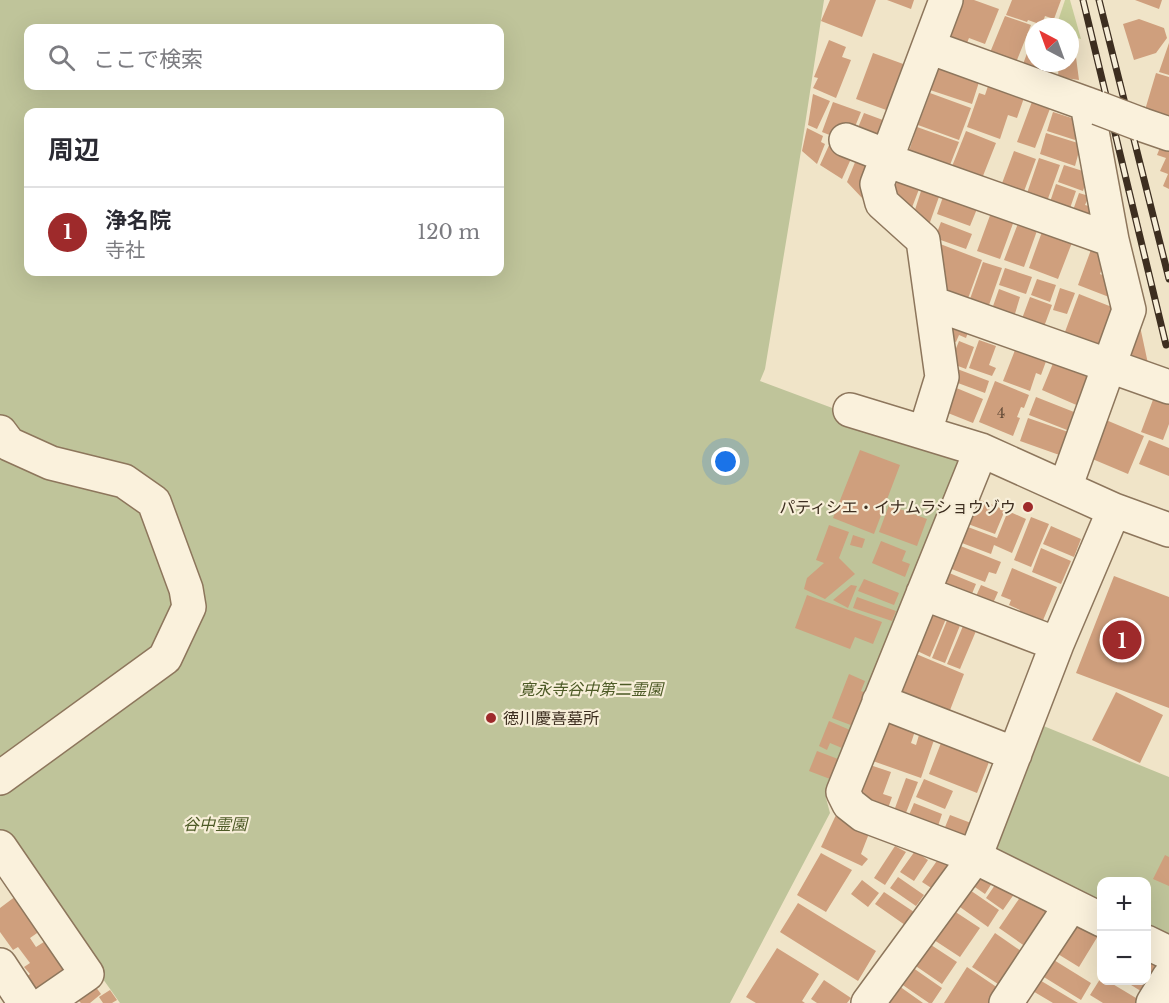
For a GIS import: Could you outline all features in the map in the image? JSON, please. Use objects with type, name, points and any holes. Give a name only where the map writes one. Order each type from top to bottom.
[{"type":"street","points":[[925,432],[942,376],[923,240],[882,203],[877,184],[946,0]]},
{"type":"street","points":[[928,47],[1155,129]]},
{"type":"street","points":[[1065,488],[1129,310],[1112,240],[1092,106]]},
{"type":"street","points":[[846,140],[886,158],[1112,240]]},
{"type":"street","points":[[932,303],[1169,387]]},
{"type":"street","points":[[850,410],[981,450],[1114,510],[1169,530]]},
{"type":"street","points":[[0,432],[9,444],[51,463],[124,481],[154,502],[186,589],[189,607],[165,658],[0,778]]},
{"type":"street","points":[[981,450],[843,792],[849,804],[863,815],[975,857],[1097,918]]},
{"type":"street","points":[[868,1003],[975,857],[1057,644],[1114,510]]},
{"type":"street","points":[[923,593],[1057,644]]},
{"type":"street","points":[[879,701],[1015,754]]},
{"type":"street","points":[[5,867],[87,974],[45,1003]]},
{"type":"street","points":[[1006,1003],[1071,904]]},
{"type":"street","points":[[1151,944],[1169,953]]},
{"type":"street","points":[[0,965],[25,1003]]},
{"type":"street","points":[[1153,1003],[1169,977]]},
{"type":"green space","name":"谷中霊園","points":[[0,0],[824,0],[765,369],[760,381],[964,454],[826,798],[830,813],[730,1003],[120,1003],[98,972],[0,862]]},
{"type":"green space","points":[[1065,0],[1070,0],[1075,18],[1059,18]]},
{"type":"green space","points":[[1041,725],[1169,777],[1169,935],[1151,926],[1151,877],[1097,877],[1097,900],[994,849]]},
{"type":"building","points":[[830,0],[876,0],[862,37],[821,21]]},
{"type":"building","points":[[887,0],[914,0],[911,9]]},
{"type":"building","points":[[963,0],[974,0],[999,9],[985,44],[969,38],[967,43],[949,37]]},
{"type":"building","points":[[1012,0],[1061,0],[1054,18],[1045,16],[1044,18],[1025,18],[1025,21],[1006,15]]},
{"type":"building","points":[[1135,0],[1162,0],[1159,9]]},
{"type":"building","points":[[1005,16],[1025,23],[1025,40],[1015,65],[989,55]]},
{"type":"building","points":[[1139,19],[1164,28],[1167,38],[1156,53],[1134,60],[1123,24]]},
{"type":"building","points":[[829,40],[846,47],[842,57],[851,60],[836,98],[813,88],[818,78],[814,77]]},
{"type":"building","points":[[1169,43],[1169,75],[1159,72]]},
{"type":"building","points":[[873,53],[906,65],[889,111],[856,99]]},
{"type":"building","points":[[937,68],[979,82],[972,104],[930,90]]},
{"type":"building","points":[[1036,72],[1049,72],[1047,76]]},
{"type":"building","points":[[1058,72],[1078,72],[1079,80],[1058,77]]},
{"type":"building","points":[[1156,73],[1169,77],[1169,118],[1145,110]]},
{"type":"building","points":[[989,83],[1025,95],[1017,118],[1008,115],[1000,139],[967,127],[979,93],[985,95]]},
{"type":"building","points":[[930,93],[971,108],[959,140],[918,125]]},
{"type":"building","points":[[813,94],[830,101],[817,129],[808,125]]},
{"type":"building","points":[[1033,99],[1051,106],[1035,148],[1017,142]]},
{"type":"building","points":[[833,102],[861,112],[852,134],[842,140],[822,132]]},
{"type":"building","points":[[1053,112],[1081,121],[1075,140],[1047,131]]},
{"type":"building","points":[[864,113],[891,123],[882,145],[855,135]]},
{"type":"building","points":[[917,127],[959,142],[950,165],[909,151]]},
{"type":"building","points":[[807,128],[823,136],[821,142],[825,144],[817,164],[802,151]]},
{"type":"building","points":[[966,131],[996,143],[979,186],[949,174]]},
{"type":"building","points":[[1046,133],[1081,144],[1075,166],[1040,154]]},
{"type":"building","points":[[1163,140],[1169,143],[1169,189],[1163,186],[1168,174],[1160,171],[1166,158],[1157,155]]},
{"type":"building","points":[[830,143],[854,152],[842,179],[820,165]]},
{"type":"building","points":[[1014,151],[1036,159],[1023,194],[1001,186]]},
{"type":"building","points":[[858,155],[874,168],[863,199],[847,182]]},
{"type":"building","points":[[1039,158],[1060,165],[1045,207],[1025,199]]},
{"type":"building","points":[[1064,165],[1089,173],[1083,191],[1058,182]]},
{"type":"building","points":[[899,176],[921,184],[911,210],[890,202]]},
{"type":"building","points":[[1056,184],[1076,191],[1068,214],[1048,208]]},
{"type":"building","points":[[922,188],[940,194],[929,225],[912,219]]},
{"type":"building","points":[[945,191],[979,204],[970,226],[937,214]]},
{"type":"building","points":[[1079,193],[1089,196],[1085,205],[1092,207],[1086,224],[1070,219]]},
{"type":"building","points":[[992,210],[1015,218],[1000,259],[977,251]]},
{"type":"building","points":[[1019,221],[1038,228],[1024,267],[1004,260]]},
{"type":"building","points":[[941,222],[972,234],[966,249],[935,238]]},
{"type":"building","points":[[1043,229],[1073,240],[1058,279],[1029,268]]},
{"type":"building","points":[[935,242],[982,260],[966,304],[941,294]]},
{"type":"building","points":[[1092,247],[1108,253],[1100,274],[1115,280],[1109,297],[1078,285]]},
{"type":"building","points":[[983,262],[1002,268],[989,305],[970,299]]},
{"type":"building","points":[[1005,268],[1032,277],[1026,294],[999,285]]},
{"type":"building","points":[[1037,279],[1056,285],[1050,302],[1031,295]]},
{"type":"building","points":[[1060,288],[1075,293],[1067,314],[1053,310]]},
{"type":"building","points":[[999,289],[1020,297],[1014,317],[992,309]]},
{"type":"building","points":[[1079,294],[1117,309],[1100,354],[1062,340]]},
{"type":"building","points":[[1030,297],[1052,305],[1042,332],[1020,324]]},
{"type":"building","points":[[948,317],[970,326],[966,338],[959,335],[956,342],[945,338]]},
{"type":"building","points":[[1140,328],[1141,331],[1150,373],[1121,363]]},
{"type":"building","points":[[979,340],[996,346],[989,365],[996,368],[992,376],[969,368]]},
{"type":"building","points":[[959,341],[974,347],[966,369],[950,363]]},
{"type":"building","points":[[1017,345],[1048,356],[1041,375],[1036,373],[1030,391],[1003,381]]},
{"type":"building","points":[[1056,356],[1095,372],[1081,407],[1042,390]]},
{"type":"building","points":[[952,367],[989,381],[985,393],[947,379]]},
{"type":"building","points":[[995,381],[1029,395],[1024,408],[1021,407],[1017,417],[1020,418],[1013,436],[979,422]]},
{"type":"building","points":[[954,387],[983,399],[973,423],[943,411]]},
{"type":"building","points":[[1036,397],[1074,412],[1067,430],[1029,415]]},
{"type":"building","points":[[1154,397],[1169,403],[1169,424],[1163,440],[1141,432]]},
{"type":"building","points":[[1028,418],[1074,434],[1065,457],[1020,441]]},
{"type":"building","points":[[1106,420],[1144,436],[1128,474],[1090,458]]},
{"type":"building","points":[[1149,440],[1169,448],[1169,476],[1139,464]]},
{"type":"building","points":[[860,450],[900,465],[874,534],[833,518]]},
{"type":"building","points":[[978,499],[1005,510],[995,534],[968,524]]},
{"type":"building","points":[[889,505],[927,519],[917,546],[879,532]]},
{"type":"building","points":[[1008,511],[1026,519],[1012,553],[994,545],[991,554],[954,540],[960,524],[997,538]]},
{"type":"building","points":[[1031,517],[1049,524],[1031,567],[1014,560]]},
{"type":"building","points":[[829,525],[849,532],[839,558],[855,574],[825,599],[804,589],[807,578],[824,563],[816,560]]},
{"type":"building","points":[[1051,526],[1081,539],[1074,557],[1043,544]]},
{"type":"building","points":[[853,535],[865,539],[862,548],[850,545]]},
{"type":"building","points":[[881,541],[906,551],[902,561],[910,564],[905,577],[872,563]]},
{"type":"building","points":[[958,545],[1001,562],[996,574],[989,572],[985,582],[949,568]]},
{"type":"building","points":[[1041,548],[1071,561],[1061,584],[1032,572]]},
{"type":"building","points":[[1012,568],[1057,587],[1041,625],[1018,615],[1020,610],[1009,605],[1011,600],[1001,596]]},
{"type":"building","points":[[942,570],[976,584],[969,601],[935,588]]},
{"type":"building","points":[[1114,576],[1169,597],[1169,708],[1076,673]]},
{"type":"building","points":[[864,579],[899,593],[894,605],[858,591]]},
{"type":"building","points":[[851,585],[857,586],[848,608],[833,600]]},
{"type":"building","points":[[981,585],[998,592],[990,610],[973,603]]},
{"type":"building","points":[[807,595],[882,622],[873,644],[855,637],[850,649],[795,628]]},
{"type":"building","points":[[857,597],[896,611],[892,621],[853,608]]},
{"type":"building","points":[[930,607],[948,614],[930,657],[913,649]]},
{"type":"building","points":[[948,618],[961,623],[945,663],[932,658]]},
{"type":"building","points":[[963,626],[976,631],[960,669],[947,664]]},
{"type":"building","points":[[909,651],[964,674],[947,718],[891,696]]},
{"type":"building","points":[[849,674],[865,681],[861,691],[869,694],[856,727],[832,718]]},
{"type":"building","points":[[1116,692],[1163,715],[1140,763],[1092,740]]},
{"type":"building","points":[[885,717],[916,728],[911,743],[916,745],[919,735],[934,740],[921,778],[870,760]]},
{"type":"building","points":[[829,721],[850,730],[842,748],[830,743],[827,750],[819,746]]},
{"type":"building","points":[[941,743],[989,762],[977,793],[929,774]]},
{"type":"building","points":[[817,751],[838,759],[830,779],[809,771]]},
{"type":"building","points":[[864,763],[891,772],[883,794],[892,797],[887,811],[860,802],[856,785]]},
{"type":"building","points":[[906,778],[918,782],[902,823],[891,819]]},
{"type":"building","points":[[924,779],[953,791],[945,809],[916,797]]},
{"type":"building","points":[[914,803],[942,814],[936,832],[907,820]]},
{"type":"building","points":[[836,815],[870,831],[861,854],[868,859],[862,866],[821,847]]},
{"type":"building","points":[[950,815],[971,823],[962,845],[941,837]]},
{"type":"building","points":[[895,846],[906,852],[885,885],[874,878]]},
{"type":"building","points":[[915,851],[928,860],[914,881],[900,872]]},
{"type":"building","points":[[821,853],[852,870],[826,912],[797,895]]},
{"type":"building","points":[[1165,855],[1169,857],[1169,886],[1153,879]]},
{"type":"building","points":[[939,858],[953,868],[936,891],[922,882]]},
{"type":"building","points":[[980,867],[996,877],[985,894],[969,883]]},
{"type":"building","points":[[1002,875],[1019,887],[1003,910],[986,898]]},
{"type":"building","points":[[898,877],[924,895],[916,906],[890,888]]},
{"type":"building","points":[[862,880],[879,893],[868,907],[851,894]]},
{"type":"building","points":[[964,886],[999,910],[988,927],[953,902]]},
{"type":"building","points":[[884,892],[914,912],[905,925],[875,904]]},
{"type":"building","points":[[1023,893],[1053,914],[1029,949],[999,928]]},
{"type":"building","points":[[16,896],[40,931],[30,938],[36,947],[47,940],[71,974],[32,993],[22,980],[30,974],[24,967],[30,963],[18,947],[13,950],[0,932],[0,908]]},
{"type":"building","points":[[798,903],[876,951],[858,981],[780,932]]},
{"type":"building","points":[[951,909],[980,928],[960,957],[931,938]]},
{"type":"building","points":[[1074,916],[1097,929],[1097,938],[1079,967],[1053,951]]},
{"type":"building","points":[[995,933],[1021,951],[998,984],[972,967]]},
{"type":"building","points":[[922,939],[957,962],[942,984],[907,960]]},
{"type":"building","points":[[777,948],[819,974],[802,1001],[805,1003],[756,1003],[746,997]]},
{"type":"building","points":[[1151,953],[1164,960],[1151,981]]},
{"type":"building","points":[[1049,957],[1091,983],[1081,1000],[1039,974]]},
{"type":"building","points":[[906,963],[942,988],[932,1003],[894,979]]},
{"type":"building","points":[[967,967],[998,988],[988,1003],[944,1003]]},
{"type":"building","points":[[1038,979],[1078,1003],[1053,1003],[1031,990]]},
{"type":"building","points":[[824,980],[851,998],[847,1003],[817,1003],[811,999]]},
{"type":"building","points":[[1097,984],[1114,985],[1141,1001],[1140,1003],[1103,1003],[1090,995]]},
{"type":"building","points":[[1131,985],[1149,985],[1144,993]]},
{"type":"building","points":[[95,986],[101,994],[90,1003],[81,1003],[78,1000]]},
{"type":"building","points":[[899,986],[923,1003],[887,1003]]},
{"type":"building","points":[[110,990],[117,1000],[112,1003],[103,1003],[99,997]]},
{"type":"railway","points":[[1083,0],[1166,345]]},
{"type":"railway","points":[[1099,0],[1169,279]]},
{"type":"place","name":"パティシエ・イナムラショウゾウ","points":[[1028,507]]},
{"type":"place","name":"浄名院","points":[[1122,640]]},
{"type":"place","name":"徳川慶喜墓所","points":[[491,718]]},
{"type":"park label","name":"寛永寺谷中第二霊園","points":[[591,689]]}]
